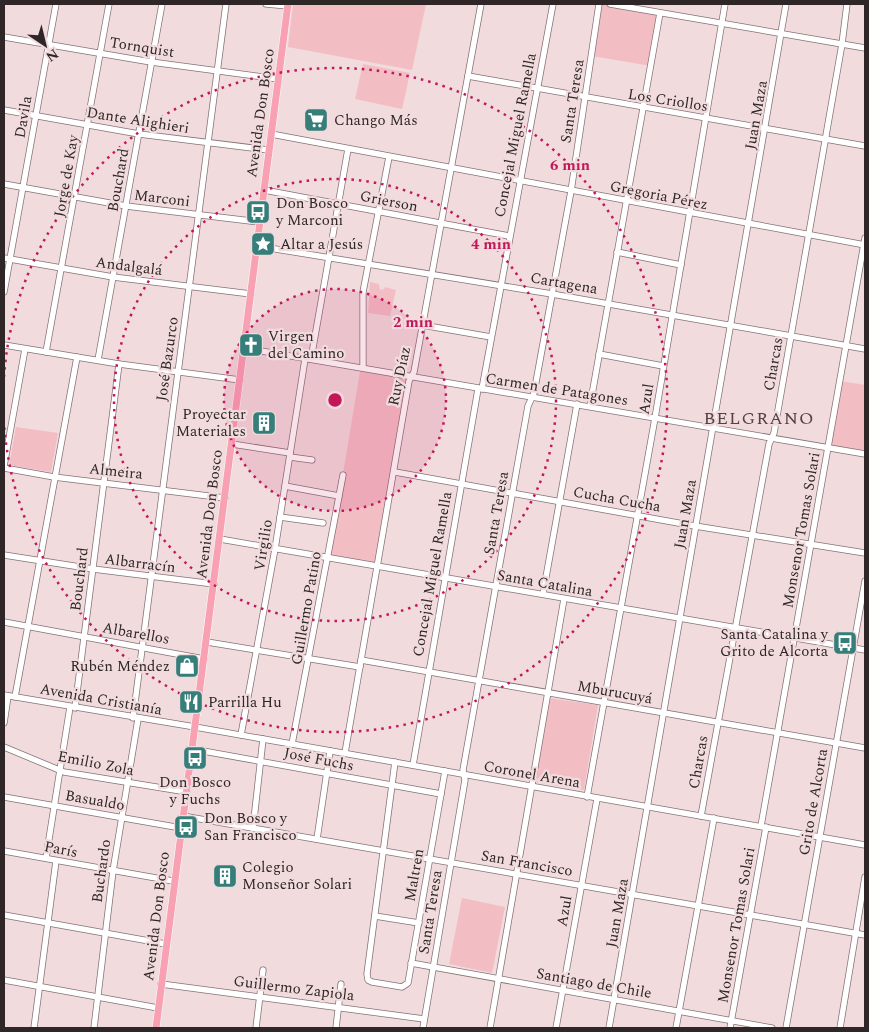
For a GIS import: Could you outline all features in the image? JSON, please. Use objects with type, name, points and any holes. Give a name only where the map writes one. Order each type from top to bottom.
[{"type":"main road","name":"Avenida Don Bosco","points":[[156,1028],[173,881],[187,792],[288,5]]},
{"type":"street","name":"Davila","points":[[4,292],[7,258],[24,187],[56,4]]},
{"type":"street","name":"Jorge de Kay","points":[[46,352],[109,4]]},
{"type":"street","name":"Bouchard","points":[[98,360],[162,4]]},
{"type":"street","name":"José Bazurco","points":[[136,718],[142,647],[226,4]]},
{"type":"street","points":[[266,4],[288,5]]},
{"type":"street","name":"Ruy Díaz","points":[[345,753],[481,4]]},
{"type":"street","name":"Concejal Miguel Ramella","points":[[413,765],[461,484],[501,286],[519,180],[553,4]]},
{"type":"street","name":"Santa Teresa","points":[[423,1028],[465,780],[464,774],[479,681],[512,494],[571,191],[599,4]]},
{"type":"street","points":[[610,4],[865,48]]},
{"type":"street","name":"Azul","points":[[587,797],[636,515],[656,418],[689,213],[726,4]]},
{"type":"street","name":"Juan Maza","points":[[610,1028],[662,712],[750,224],[786,4]]},
{"type":"street","name":"Charcas","points":[[701,816],[751,535],[771,439],[808,236],[842,44],[847,4]]},
{"type":"street","points":[[590,406],[660,13]]},
{"type":"street","name":"Tornquist","points":[[4,37],[151,62],[278,79]]},
{"type":"street","name":"Los Criollos","points":[[468,76],[865,146]]},
{"type":"street","name":"Dante Alighieri","points":[[4,110],[138,134],[269,150]]},
{"type":"street","name":"Gregoria Pérez","points":[[271,134],[808,236],[865,245]]},
{"type":"street","name":"Virgilio","points":[[241,735],[290,455],[348,149]]},
{"type":"street","points":[[363,368],[362,310],[368,264],[388,157]]},
{"type":"street","name":"Marconi","points":[[4,184],[126,206],[259,222]]},
{"type":"street","name":"Grierson","points":[[264,190],[509,236]]},
{"type":"street","name":"Monsenor Tomas Solari","points":[[730,1028],[751,915],[776,732],[865,238]]},
{"type":"street","name":"Cartagena","points":[[257,246],[552,294],[865,349]]},
{"type":"street","points":[[617,252],[681,265]]},
{"type":"street","name":"Andalgalá","points":[[7,258],[113,277],[251,294]]},
{"type":"street","points":[[422,325],[491,337]]},
{"type":"street","points":[[4,345],[120,364],[240,380]]},
{"type":"street","name":"Carmen de Patagones","points":[[244,348],[865,454]]},
{"type":"street","points":[[4,467],[25,349]]},
{"type":"street","points":[[599,354],[664,366]]},
{"type":"street","points":[[15,697],[77,357]]},
{"type":"street","name":"Bouchard","points":[[46,858],[58,770],[72,708],[84,637],[120,364]]},
{"type":"street","points":[[543,594],[561,502],[577,404]]},
{"type":"street","points":[[232,444],[312,460]]},
{"type":"street","name":"Almeira","points":[[4,467],[54,477],[225,498]]},
{"type":"street","name":"Cucha Cucha","points":[[395,472],[695,526],[865,553]]},
{"type":"street","name":"Guillermo Patino","points":[[292,744],[343,475]]},
{"type":"street","points":[[286,486],[339,496]]},
{"type":"street","points":[[280,517],[323,523]]},
{"type":"street","name":"Santa Catalina","points":[[220,539],[543,594],[734,629],[865,650]]},
{"type":"street","name":"Albarracín","points":[[4,555],[93,570],[214,584]]},
{"type":"street","name":"Grito de Alcorta","points":[[786,1028],[865,581]]},
{"type":"street","points":[[490,1028],[564,599]]},
{"type":"street","name":"Albarellos","points":[[4,622],[204,659]]},
{"type":"street","points":[[206,642],[360,667]]},
{"type":"street","name":"Mburucuyá","points":[[362,660],[865,748]]},
{"type":"street","points":[[4,723],[6,696]]},
{"type":"street","name":"Avenida Cristianía","points":[[6,696],[195,727]]},
{"type":"street","name":"Buchardo","points":[[94,1028],[105,933],[136,718]]},
{"type":"street","name":"Coronel Arena","points":[[195,727],[865,845]]},
{"type":"street","points":[[253,828],[263,739]]},
{"type":"street","name":"Emilio Zola","points":[[4,747],[58,770],[187,792]]},
{"type":"street","name":"José Fuchs","points":[[192,749],[441,794]]},
{"type":"street","points":[[317,839],[330,751]]},
{"type":"street","points":[[395,762],[375,916],[419,922]]},
{"type":"street","name":"Maltren","points":[[375,916],[367,974],[368,980],[402,987],[408,983],[445,771]]},
{"type":"street","name":"Basualdo","points":[[4,797],[181,828]]},
{"type":"street","name":"Azul","points":[[556,1028],[597,799]]},
{"type":"street","name":"San Francisco","points":[[183,816],[865,935]]},
{"type":"street","points":[[676,1028],[714,818]]},
{"type":"street","name":"París","points":[[4,851],[173,881]]},
{"type":"street","points":[[34,1028],[56,861]]},
{"type":"street","points":[[840,1028],[865,877]]},
{"type":"street","points":[[4,915],[166,944]]},
{"type":"street","name":"Santiago de Chile","points":[[411,964],[772,1028]]},
{"type":"street","points":[[256,1028],[263,970]]},
{"type":"street","points":[[4,980],[158,1008]]},
{"type":"street","name":"Guillermo Zapiola","points":[[161,984],[338,1006],[424,1019]]},
{"type":"street","points":[[336,1028],[341,984]]},
{"type":"shaded area","points":[[293,4],[426,4],[412,70],[288,47]]},
{"type":"shaded area","points":[[599,4],[660,13],[651,66],[592,56]]},
{"type":"shaded area","points":[[363,64],[410,73],[402,109],[355,99]]},
{"type":"shaded area","points":[[370,282],[379,284],[380,290],[385,287],[396,290],[390,316],[368,313]]},
{"type":"shaded area","points":[[360,371],[404,378],[407,381],[376,563],[332,556],[330,553]]},
{"type":"shaded area","points":[[841,381],[865,385],[865,454],[828,448]]},
{"type":"shaded area","points":[[16,427],[58,433],[51,472],[9,465]]},
{"type":"shaded area","points":[[549,698],[598,705],[584,790],[535,782]]},
{"type":"shaded area","points":[[462,898],[505,907],[492,973],[449,964]]},
{"type":"place","name":"Chango Más","points":[[316,120]]},
{"type":"place","name":"Don Bosco y Marconi","points":[[258,212]]},
{"type":"place","name":"Altar a Jesús","points":[[263,244]]},
{"type":"place","name":"Virgen del Camino","points":[[251,345]]},
{"type":"place","name":"Proyectar Materiales","points":[[264,423]]},
{"type":"place","name":"Santa Catalina y Grito de Alcorta","points":[[845,643]]},
{"type":"place","name":"Rubén Méndez","points":[[187,666]]},
{"type":"place","name":"Parrilla Hu","points":[[191,702]]},
{"type":"place","name":"Don Bosco y Fuchs","points":[[195,758]]},
{"type":"place","name":"Don Bosco y San Francisco","points":[[186,827]]},
{"type":"place","name":"Colegio Monseñor Solari","points":[[225,876]]},
{"type":"district","name":"BELGRANO","points":[[759,418]]}]
